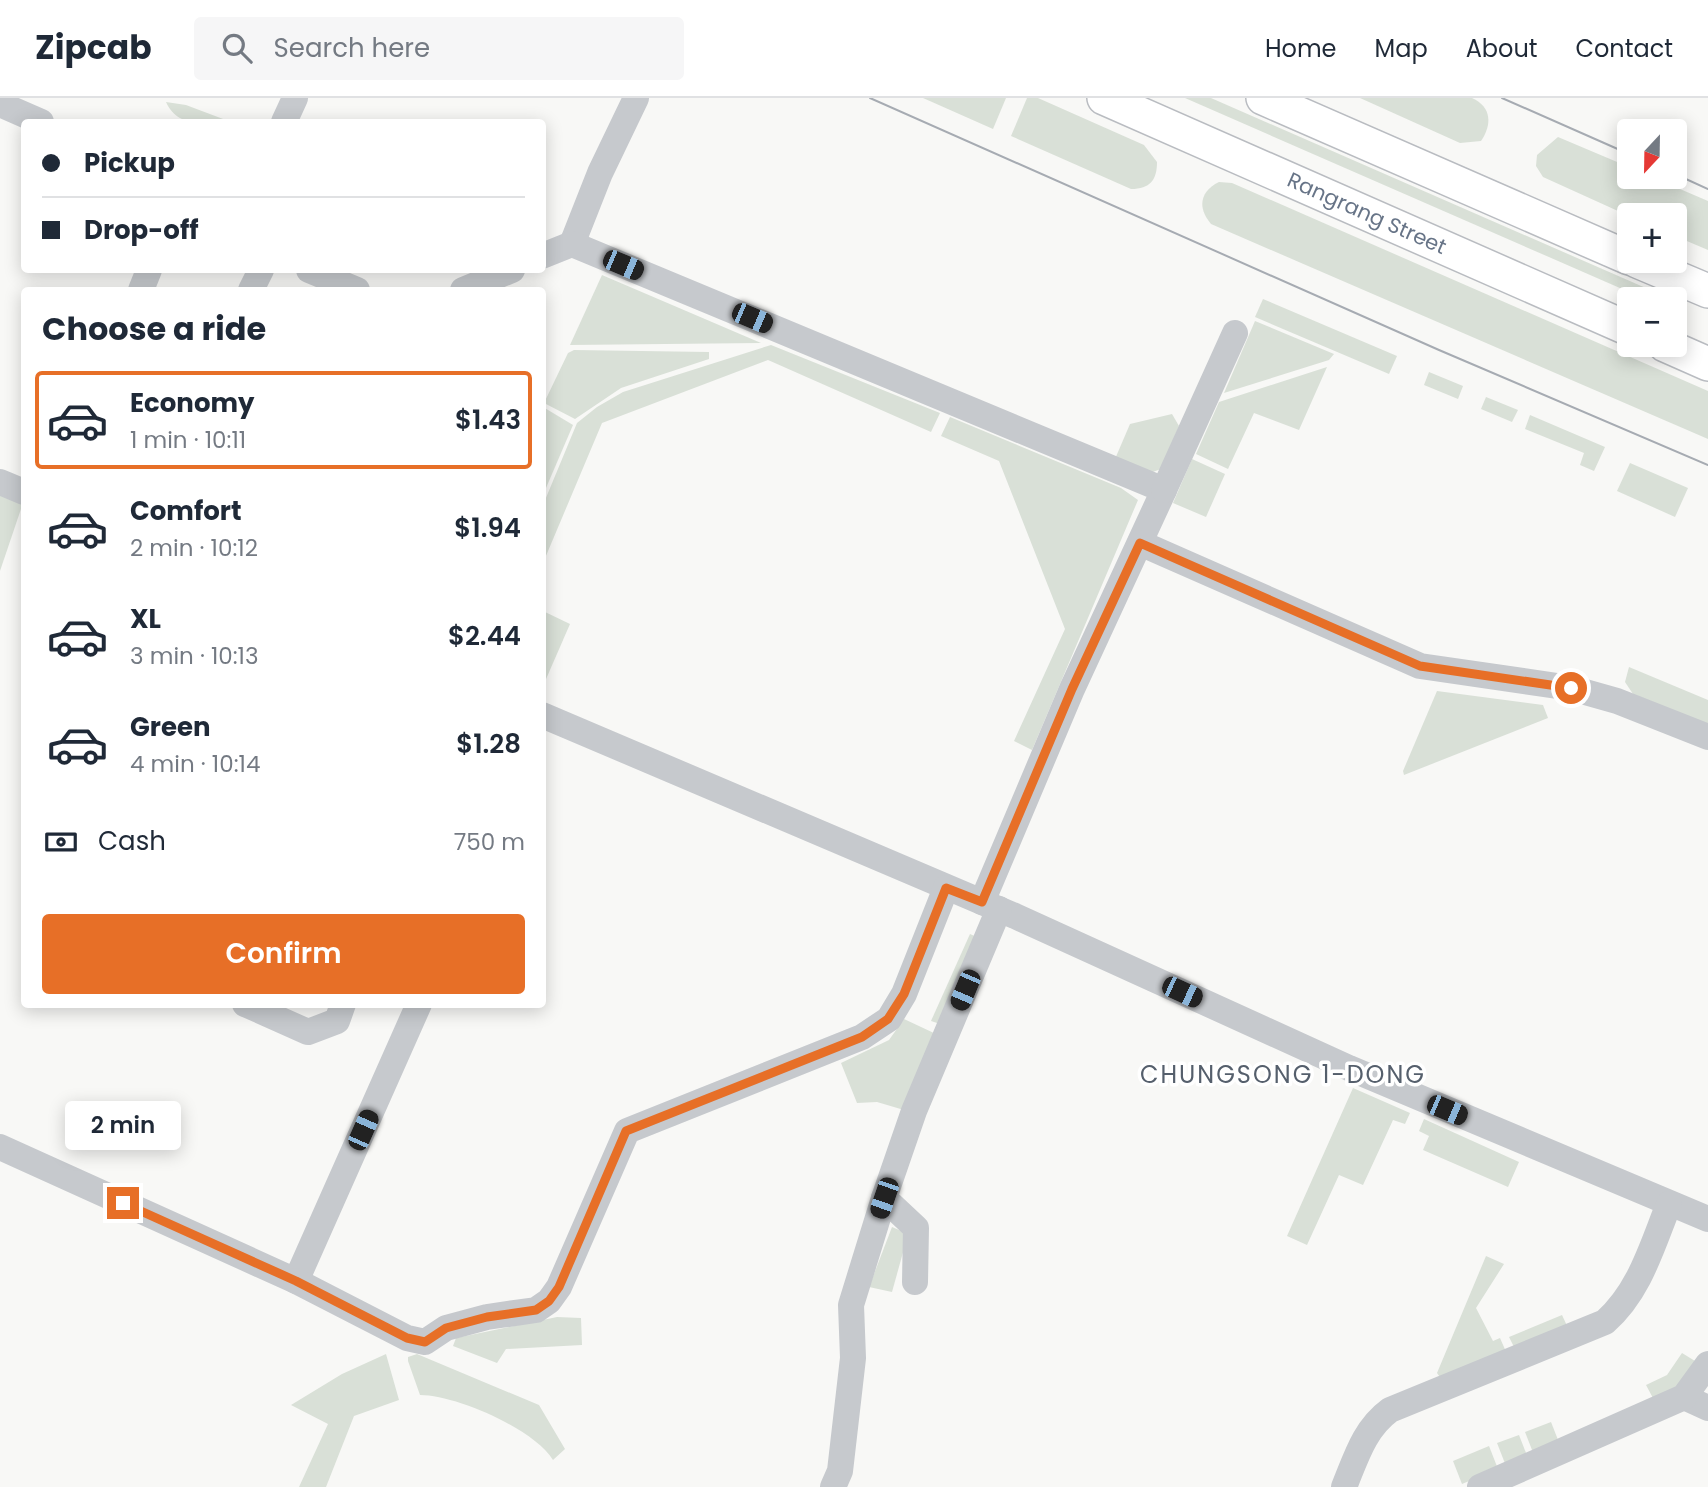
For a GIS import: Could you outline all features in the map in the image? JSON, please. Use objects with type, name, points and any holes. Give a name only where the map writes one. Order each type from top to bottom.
[{"type":"main road","name":"Rangrang Street","points":[[1104,98],[1617,324]]},
{"type":"main road","points":[[1264,98],[1617,253]]},
{"type":"main road","points":[[1665,273],[1708,291]]},
{"type":"main road","points":[[1687,355],[1708,364]]},
{"type":"street","points":[[285,119],[295,98]]},
{"type":"street","points":[[572,244],[600,173],[636,98]]},
{"type":"street","points":[[0,104],[34,119]]},
{"type":"street","points":[[546,254],[572,244],[1164,490]]},
{"type":"street","points":[[316,273],[350,287]]},
{"type":"street","points":[[470,287],[505,273]]},
{"type":"street","points":[[833,1487],[840,1471],[853,1358],[851,1305],[914,1111],[1072,689],[1235,333]]},
{"type":"street","points":[[0,482],[21,491]]},
{"type":"street","points":[[1140,543],[1420,666],[1571,688],[1617,701],[1708,737]]},
{"type":"street","points":[[546,719],[990,906],[1349,1068],[1708,1219]]},
{"type":"street","points":[[0,1147],[296,1281],[407,1338],[425,1342],[446,1328],[487,1317],[536,1310],[549,1301],[559,1287],[626,1131],[862,1037],[888,1019],[904,994],[946,888]]},
{"type":"street","points":[[255,1008],[308,1032],[337,1021],[342,1008]]},
{"type":"street","points":[[296,1281],[417,1008]]},
{"type":"street","points":[[884,1198],[916,1228],[915,1282]]},
{"type":"street","points":[[1344,1487],[1365,1436],[1375,1420],[1390,1410],[1605,1322],[1624,1305],[1637,1284],[1669,1204]]},
{"type":"street","points":[[1480,1487],[1684,1397],[1708,1364]]},
{"type":"street","points":[[1684,1397],[1708,1408]]},
{"type":"shaded area","points":[[923,98],[1006,98],[993,129]]},
{"type":"shaded area","points":[[1027,98],[1038,98],[1144,145],[1157,162],[1154,178],[1148,185],[1131,189],[1011,136]]},
{"type":"shaded area","points":[[1185,98],[1211,98],[1644,287],[1618,287]]},
{"type":"shaded area","points":[[1360,98],[1472,98],[1487,111],[1487,129],[1481,141],[1460,143]]},
{"type":"shaded area","points":[[166,102],[186,105],[223,119],[183,119],[171,111]]},
{"type":"shaded area","points":[[1558,137],[1617,162],[1617,189],[1680,189],[1708,201],[1708,250],[1687,241],[1687,203],[1617,203],[1617,211],[1543,177],[1536,166],[1537,155]]},
{"type":"shaded area","points":[[1219,182],[1232,183],[1617,351],[1617,357],[1630,357],[1708,391],[1708,439],[1211,224],[1202,206],[1204,195]]},
{"type":"shaded area","points":[[602,275],[761,343],[570,345]]},
{"type":"shaded area","points":[[1263,299],[1397,356],[1389,374],[1255,317]]},
{"type":"shaded area","points":[[1255,321],[1334,354],[1329,360],[1224,393]]},
{"type":"shaded area","points":[[771,345],[940,413],[931,432],[768,360],[602,423],[546,556],[546,498],[577,423],[623,392]]},
{"type":"shaded area","points":[[574,350],[709,352],[709,359],[621,388],[575,419],[546,404],[568,353]]},
{"type":"shaded area","points":[[1327,367],[1299,430],[1254,413],[1228,469],[1196,454],[1219,402]]},
{"type":"shaded area","points":[[1429,372],[1463,386],[1458,399],[1424,385]]},
{"type":"shaded area","points":[[1486,397],[1518,410],[1512,422],[1481,409]]},
{"type":"shaded area","points":[[546,409],[573,425],[546,488]]},
{"type":"shaded area","points":[[1172,414],[1179,426],[1161,469],[1150,473],[1115,459],[1130,424]]},
{"type":"shaded area","points":[[1530,415],[1605,447],[1594,471],[1580,465],[1584,453],[1525,429]]},
{"type":"shaded area","points":[[950,417],[1121,488],[1138,500],[1032,750],[1014,741],[1065,629],[999,461],[941,436]]},
{"type":"shaded area","points":[[1192,459],[1225,474],[1206,517],[1173,503]]},
{"type":"shaded area","points":[[1630,463],[1688,488],[1675,517],[1617,491]]},
{"type":"shaded area","points":[[0,493],[21,502],[21,509],[0,571]]},
{"type":"shaded area","points":[[546,612],[570,624],[546,679]]},
{"type":"shaded area","points":[[1629,667],[1708,700],[1708,725],[1633,694],[1625,682]]},
{"type":"shaded area","points":[[1437,691],[1543,705],[1548,718],[1404,775],[1403,771]]},
{"type":"shaded area","points":[[970,934],[979,938],[940,1024],[931,1021]]},
{"type":"shaded area","points":[[904,1019],[936,1034],[904,1110],[877,1102],[857,1103],[841,1063],[889,1040]]},
{"type":"shaded area","points":[[1353,1088],[1410,1113],[1405,1124],[1393,1120],[1363,1185],[1339,1175],[1307,1245],[1287,1236]]},
{"type":"shaded area","points":[[1424,1119],[1519,1162],[1508,1187],[1423,1150],[1429,1136],[1419,1131]]},
{"type":"shaded area","points":[[892,1227],[904,1232],[907,1238],[892,1292],[869,1287]]},
{"type":"shaded area","points":[[1486,1256],[1504,1264],[1476,1308],[1493,1341],[1500,1338],[1507,1354],[1442,1380],[1437,1373]]},
{"type":"shaded area","points":[[1562,1315],[1569,1330],[1516,1351],[1509,1337]]},
{"type":"shaded area","points":[[557,1317],[581,1318],[582,1345],[506,1349],[497,1363],[453,1346],[456,1338]]},
{"type":"shaded area","points":[[1682,1353],[1695,1361],[1686,1381],[1654,1400],[1646,1385],[1667,1375]]},
{"type":"shaded area","points":[[386,1354],[399,1400],[354,1416],[326,1487],[299,1487],[328,1424],[291,1405],[342,1374]]},
{"type":"shaded area","points":[[417,1354],[539,1405],[565,1449],[553,1460],[529,1437],[493,1416],[453,1401],[420,1395],[408,1361],[408,1357]]},
{"type":"shaded area","points":[[1551,1422],[1560,1445],[1534,1455],[1525,1432]]},
{"type":"shaded area","points":[[1519,1435],[1528,1458],[1506,1466],[1497,1443]]},
{"type":"shaded area","points":[[1489,1446],[1498,1469],[1462,1484],[1453,1461]]},
{"type":"tram line","points":[[870,98],[1439,350],[1708,465]]},
{"type":"tram line","points":[[1502,98],[1617,149]]},
{"type":"tram line","points":[[1687,179],[1708,189]]},
{"type":"district","name":"CHUNGSONG 1-DONG","points":[[1283,1074]]},
{"type":"route","points":[[123,1203],[296,1281],[407,1338],[425,1342],[446,1328],[487,1317],[536,1310],[549,1301],[559,1287],[626,1131],[862,1037],[888,1019],[904,994],[946,888],[982,902],[1072,689],[1140,543],[1420,666],[1571,688]]}]
